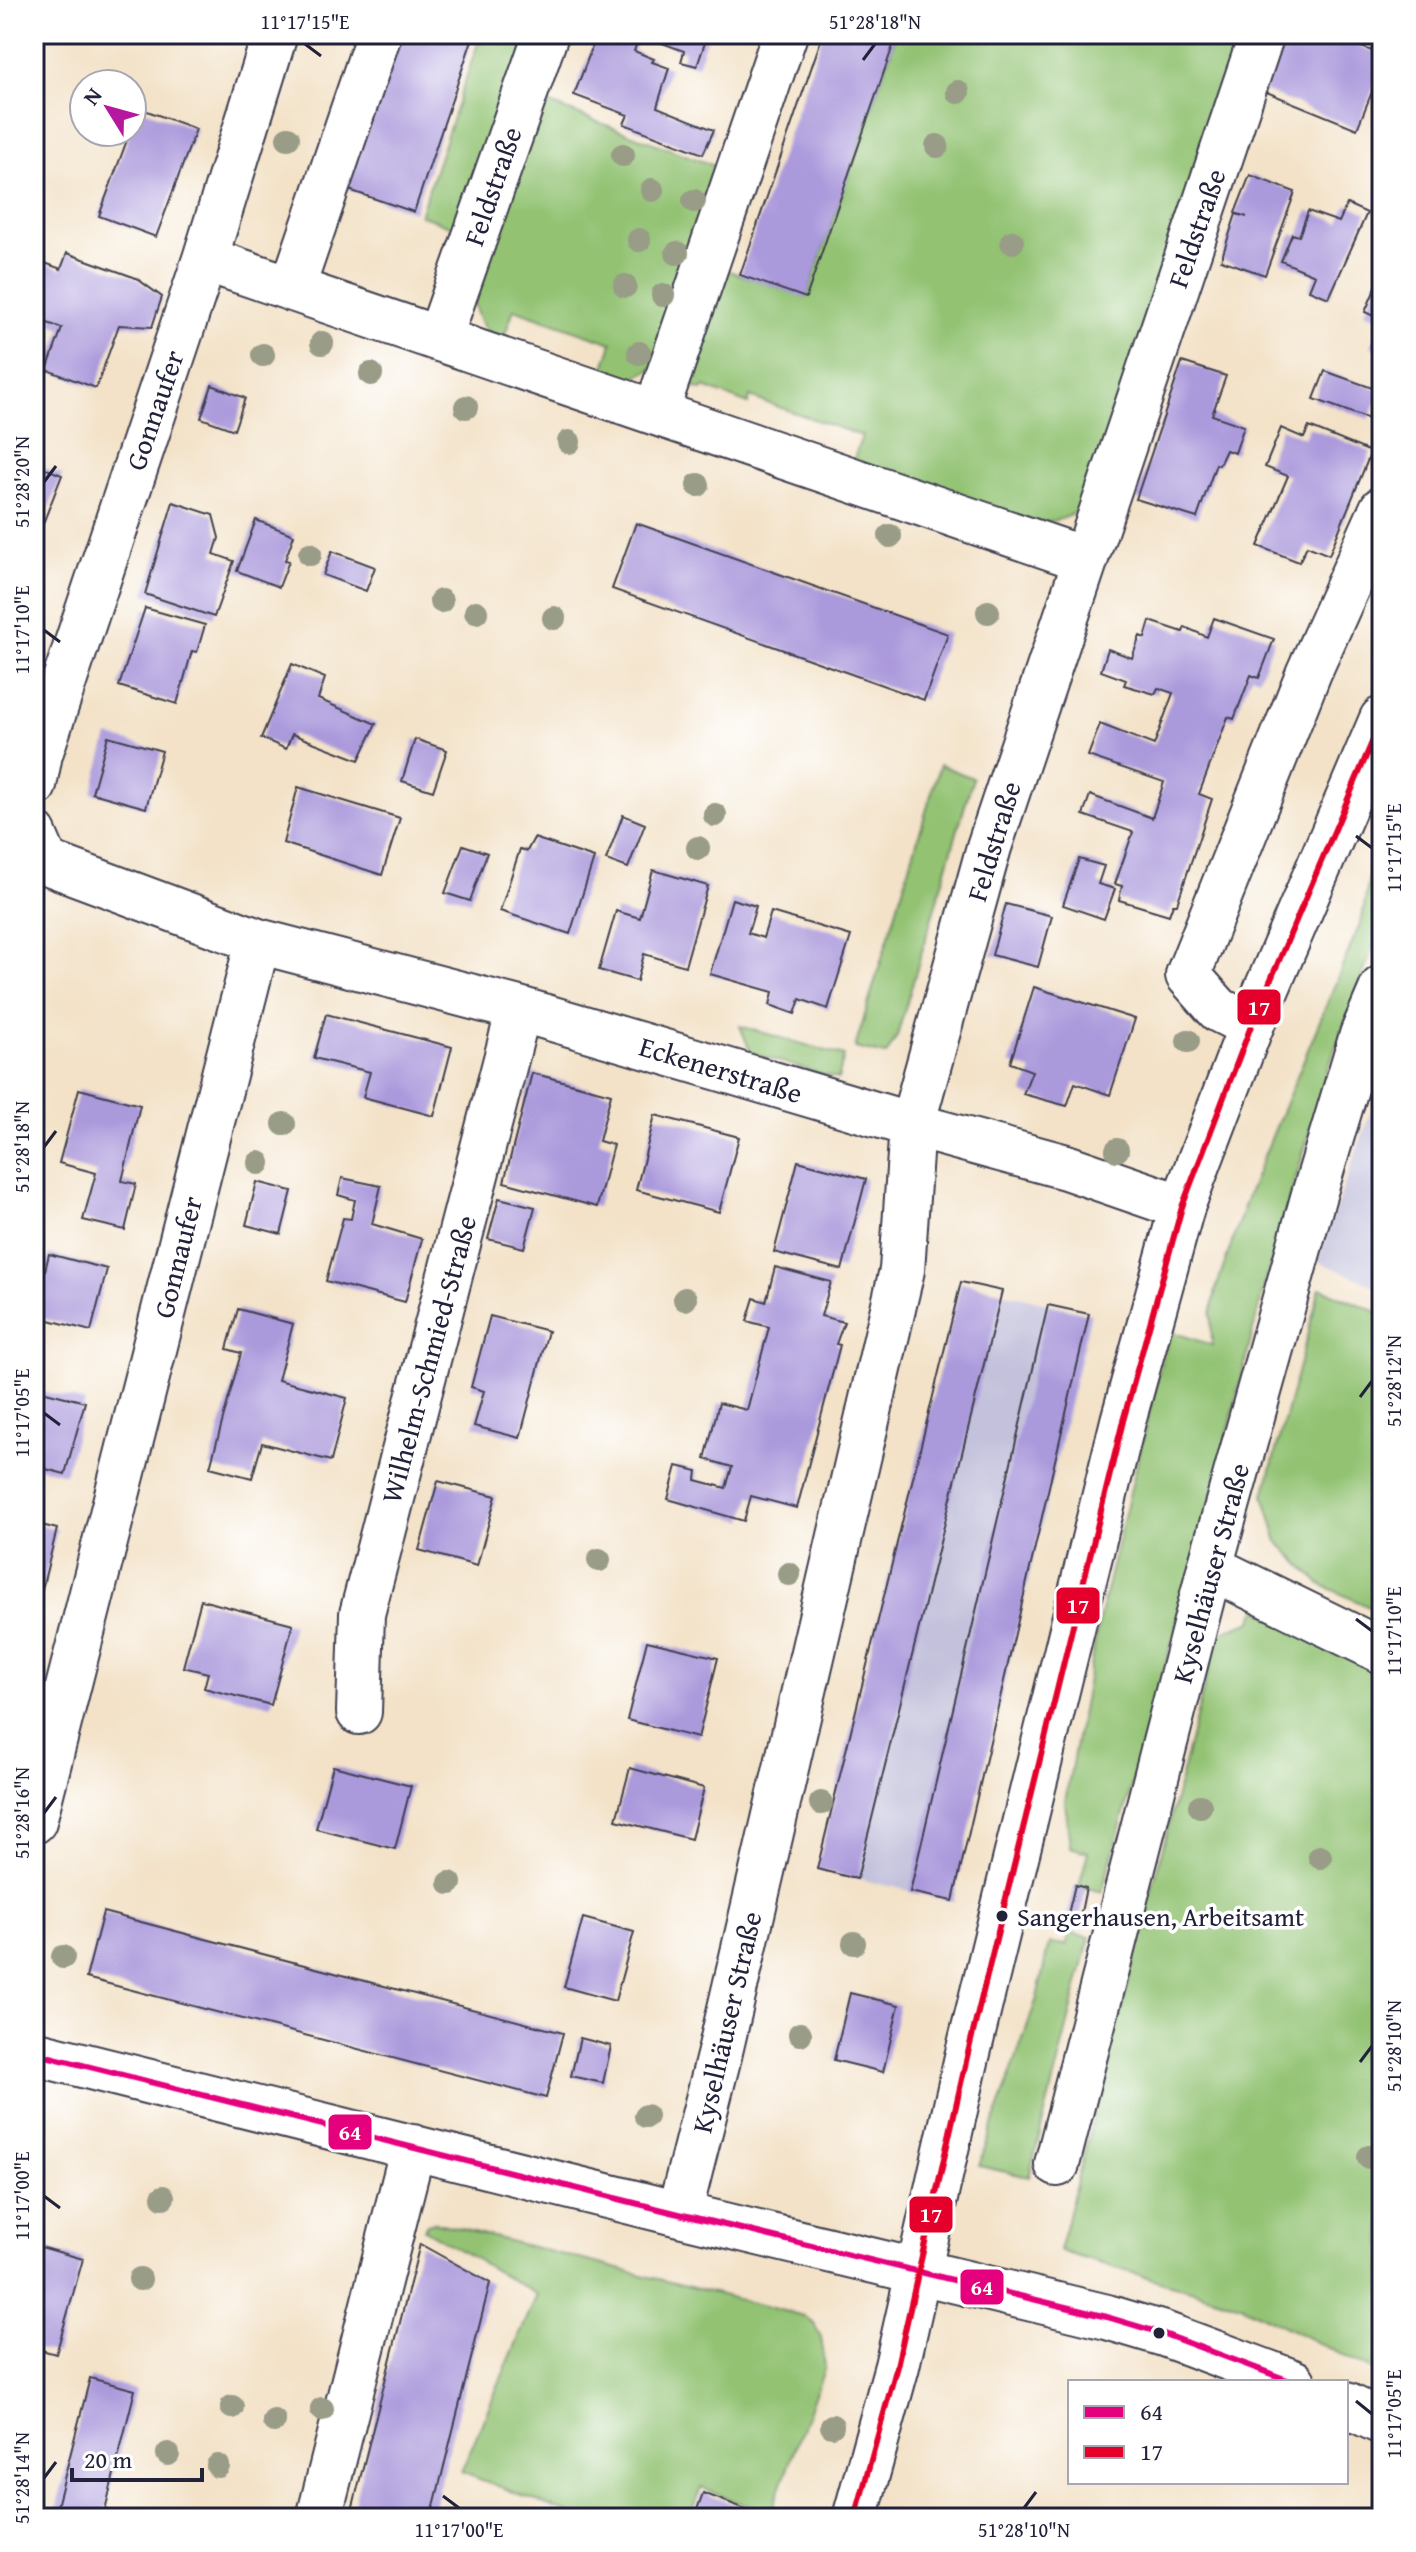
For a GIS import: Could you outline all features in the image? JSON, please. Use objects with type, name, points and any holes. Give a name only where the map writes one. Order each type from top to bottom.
[{"type":"street","name":"Gonnaufer","points":[[34,785],[40,754],[205,259],[275,34]]},
{"type":"street","points":[[292,289],[379,34]]},
{"type":"street","name":"Feldstraße","points":[[439,339],[546,34]]},
{"type":"street","points":[[656,412],[785,34]]},
{"type":"street","name":"Feldstraße","points":[[912,1125],[989,847],[1262,34]]},
{"type":"street","points":[[205,259],[1084,559]]},
{"type":"street","points":[[1251,1026],[1219,1010],[1188,975],[1309,672],[1382,509]]},
{"type":"street","points":[[855,2518],[897,2366],[978,2014],[1116,1451],[1182,1207],[1251,1026],[1382,719]]},
{"type":"street","points":[[34,834],[46,862],[258,941]]},
{"type":"street","name":"Gonnaufer","points":[[34,1821],[258,941]]},
{"type":"street","name":"Eckenerstraße","points":[[258,941],[519,1009],[1066,1167],[1182,1207]]},
{"type":"street","name":"Kyselhäuser Straße","points":[[1057,2164],[1210,1567],[1313,1198],[1362,1035],[1382,988]]},
{"type":"street","name":"Wilhelm-Schmied-Straße","points":[[359,1712],[362,1614],[519,1009]]},
{"type":"street","name":"Kyselhäuser Straße","points":[[679,2214],[719,2056],[902,1270],[912,1125]]},
{"type":"street","points":[[1210,1567],[1382,1651]]},
{"type":"street","points":[[34,2053],[1107,2317],[1164,2334],[1288,2380]]},
{"type":"street","points":[[319,2518],[413,2147]]},
{"type":"street","points":[[1348,2406],[1382,2422]]},
{"type":"shaded area","points":[[1382,1081],[1382,1289],[1317,1261]]},
{"type":"shaded area","points":[[961,1282],[1091,1314],[953,1901],[817,1869]]},
{"type":"green space","points":[[481,34],[530,34],[463,231],[420,215]]},
{"type":"green space","points":[[897,34],[1247,34],[1089,501],[1063,518],[1031,523],[852,464],[862,436],[750,397],[748,404],[704,387],[702,390],[689,385],[686,380],[718,267],[806,297]]},
{"type":"green space","points":[[537,99],[723,169],[654,367],[635,377],[601,377],[612,343],[514,309],[502,343],[489,333],[478,316],[473,294]]},
{"type":"green space","points":[[940,765],[973,778],[897,1036],[886,1055],[855,1048]]},
{"type":"green space","points":[[1382,838],[1382,923],[1330,1062],[1264,1287],[1207,1516],[1102,1892],[1079,1886],[1088,1852],[1070,1847],[1065,1801],[1099,1620],[1169,1331],[1212,1345],[1211,1314],[1216,1289],[1249,1192],[1362,919],[1371,864]]},
{"type":"green space","points":[[740,1026],[844,1056],[838,1079],[751,1053]]},
{"type":"green space","points":[[1320,1288],[1382,1314],[1382,1613],[1320,1584],[1278,1542],[1264,1495]]},
{"type":"green space","points":[[1257,1609],[1382,1670],[1382,2375],[1241,2305],[1059,2251],[1215,1644],[1222,1632],[1252,1621]]},
{"type":"green space","points":[[1068,1933],[1090,1937],[1029,2177],[979,2166],[1037,1998],[1049,1943],[1066,1945]]},
{"type":"green space","points":[[434,2222],[804,2316],[814,2324],[821,2337],[825,2367],[769,2518],[746,2518],[749,2506],[701,2488],[689,2518],[581,2518],[461,2472],[537,2295],[424,2229]]},
{"type":"building","points":[[398,34],[474,34],[414,212],[346,189]]},
{"type":"building","points":[[638,34],[708,34],[697,66],[681,62],[684,51]]},
{"type":"building","points":[[823,34],[897,34],[806,298],[740,275]]},
{"type":"building","points":[[1286,34],[1327,34],[1372,51],[1382,34],[1382,67],[1357,129],[1264,91]]},
{"type":"building","points":[[616,35],[637,43],[634,51],[669,68],[657,107],[714,130],[703,154],[624,124],[628,115],[574,95],[596,37],[612,43]]},
{"type":"building","points":[[148,111],[196,129],[156,237],[99,216],[124,148],[148,148]]},
{"type":"building","points":[[1250,175],[1295,192],[1265,275],[1221,260],[1236,214],[1247,217],[1235,213]]},
{"type":"building","points":[[1347,204],[1367,213],[1329,298],[1309,290],[1315,275],[1281,261],[1292,234],[1299,236],[1308,211],[1339,222]]},
{"type":"building","points":[[67,253],[136,278],[162,297],[152,327],[119,325],[96,388],[47,370],[62,328],[42,321],[38,331],[34,330],[34,259],[61,269]]},
{"type":"building","points":[[1382,273],[1382,320],[1365,312]]},
{"type":"building","points":[[1382,322],[1382,352],[1370,346]]},
{"type":"building","points":[[1182,362],[1226,376],[1212,415],[1244,426],[1235,453],[1226,450],[1219,465],[1216,464],[1197,518],[1136,499]]},
{"type":"building","points":[[1325,371],[1381,391],[1369,419],[1314,399]]},
{"type":"building","points":[[212,385],[245,398],[234,430],[201,418]]},
{"type":"building","points":[[1309,427],[1371,452],[1329,555],[1307,546],[1299,562],[1258,546],[1288,476],[1265,467],[1281,428],[1304,438]]},
{"type":"building","points":[[34,464],[62,475],[40,531],[34,528]]},
{"type":"building","points":[[173,502],[213,515],[219,538],[214,554],[234,561],[214,617],[145,594]]},
{"type":"building","points":[[256,520],[294,535],[285,560],[289,561],[279,587],[237,571]]},
{"type":"building","points":[[636,523],[948,634],[924,700],[612,589]]},
{"type":"building","points":[[332,551],[375,567],[366,591],[323,575]]},
{"type":"building","points":[[145,608],[205,625],[197,652],[192,651],[177,704],[119,686]]},
{"type":"building","points":[[1214,618],[1274,639],[1259,678],[1251,675],[1234,719],[1228,717],[1199,794],[1212,799],[1177,904],[1173,904],[1169,915],[1119,900],[1122,886],[1115,884],[1133,832],[1083,815],[1090,795],[1152,818],[1164,782],[1088,756],[1100,724],[1154,745],[1173,693],[1158,688],[1155,694],[1124,685],[1126,680],[1101,671],[1108,649],[1132,658],[1140,636],[1145,638],[1150,621],[1183,632],[1185,627],[1207,637]]},
{"type":"building","points":[[292,664],[325,678],[318,699],[376,724],[359,760],[292,734],[286,749],[261,738]]},
{"type":"building","points":[[108,736],[162,751],[146,808],[92,793]]},
{"type":"building","points":[[415,739],[447,750],[433,791],[402,781]]},
{"type":"building","points":[[298,787],[400,818],[382,875],[283,843]]},
{"type":"building","points":[[623,815],[645,824],[628,868],[606,860]]},
{"type":"building","points":[[534,838],[594,858],[570,934],[500,911],[520,849],[527,851]]},
{"type":"building","points":[[463,845],[487,853],[470,901],[445,893]]},
{"type":"building","points":[[1079,859],[1104,866],[1098,884],[1115,889],[1104,919],[1063,905]]},
{"type":"building","points":[[653,870],[708,886],[685,966],[644,954],[637,981],[599,970],[616,911],[640,918]]},
{"type":"building","points":[[732,899],[756,906],[748,933],[763,938],[771,912],[851,936],[828,1009],[800,999],[795,1014],[770,1005],[773,992],[710,974]]},
{"type":"building","points":[[1006,904],[1052,916],[1038,967],[992,955]]},
{"type":"building","points":[[1034,987],[1135,1019],[1110,1095],[1075,1083],[1067,1106],[1023,1094],[1032,1071],[1010,1063]]},
{"type":"building","points":[[326,1014],[452,1047],[434,1116],[363,1097],[370,1072],[314,1058]]},
{"type":"building","points":[[532,1073],[611,1094],[599,1141],[613,1145],[597,1207],[504,1182]]},
{"type":"building","points":[[79,1089],[140,1105],[122,1181],[136,1184],[125,1230],[83,1220],[96,1173],[59,1163]]},
{"type":"building","points":[[655,1115],[739,1137],[719,1212],[636,1190]]},
{"type":"building","points":[[798,1161],[866,1179],[842,1270],[774,1252]]},
{"type":"building","points":[[342,1178],[381,1186],[372,1224],[422,1239],[405,1302],[326,1281],[343,1218],[351,1219],[355,1200],[338,1195]]},
{"type":"building","points":[[257,1182],[292,1191],[281,1234],[246,1225]]},
{"type":"building","points":[[499,1198],[535,1207],[524,1248],[488,1239]]},
{"type":"building","points":[[49,1254],[107,1269],[91,1331],[34,1316]]},
{"type":"building","points":[[775,1267],[831,1282],[821,1316],[844,1322],[797,1508],[751,1496],[744,1521],[668,1499],[677,1466],[697,1471],[696,1480],[726,1488],[732,1467],[705,1459],[719,1403],[747,1410],[769,1327],[747,1321],[754,1298],[766,1302]]},
{"type":"building","points":[[961,1282],[1002,1291],[857,1879],[817,1869]]},
{"type":"building","points":[[1048,1305],[1089,1314],[953,1901],[910,1892]]},
{"type":"building","points":[[238,1309],[293,1324],[278,1380],[347,1398],[331,1461],[262,1443],[252,1478],[210,1467],[241,1353],[227,1349]]},
{"type":"building","points":[[490,1316],[548,1331],[520,1438],[474,1426],[484,1391],[471,1387]]},
{"type":"building","points":[[34,1389],[85,1402],[65,1474],[34,1466]]},
{"type":"building","points":[[438,1481],[496,1496],[477,1566],[419,1550]]},
{"type":"building","points":[[34,1523],[57,1529],[40,1597],[34,1596]]},
{"type":"building","points":[[201,1600],[293,1624],[271,1705],[204,1688],[208,1673],[183,1667]]},
{"type":"building","points":[[647,1641],[718,1658],[698,1738],[627,1720]]},
{"type":"building","points":[[333,1766],[411,1786],[395,1849],[316,1829]]},
{"type":"building","points":[[630,1768],[704,1788],[691,1839],[616,1820]]},
{"type":"building","points":[[1075,1885],[1086,1888],[1080,1917],[1068,1914]]},
{"type":"building","points":[[103,1912],[563,2033],[546,2098],[86,1978]]},
{"type":"building","points":[[583,1918],[634,1932],[615,2001],[564,1987]]},
{"type":"building","points":[[850,1993],[899,2005],[883,2072],[834,2060]]},
{"type":"building","points":[[580,2038],[611,2046],[603,2083],[571,2076]]},
{"type":"building","points":[[420,2244],[490,2283],[433,2510],[462,2518],[350,2518]]},
{"type":"building","points":[[34,2245],[83,2259],[56,2354],[34,2348]]},
{"type":"building","points":[[90,2378],[135,2390],[103,2518],[54,2518]]},
{"type":"building","points":[[703,2493],[746,2509],[743,2518],[694,2518]]},
{"type":"transit line","name":"17","points":[[855,2518],[897,2366],[967,2057],[1123,1421],[1182,1207],[1251,1026],[1382,719]]},
{"type":"transit line","name":"64","points":[[34,2053],[1107,2317],[1164,2334],[1288,2380]]},
{"type":"place","name":"Sangerhausen, Arbeitsamt","points":[[1002,1916]]}]
